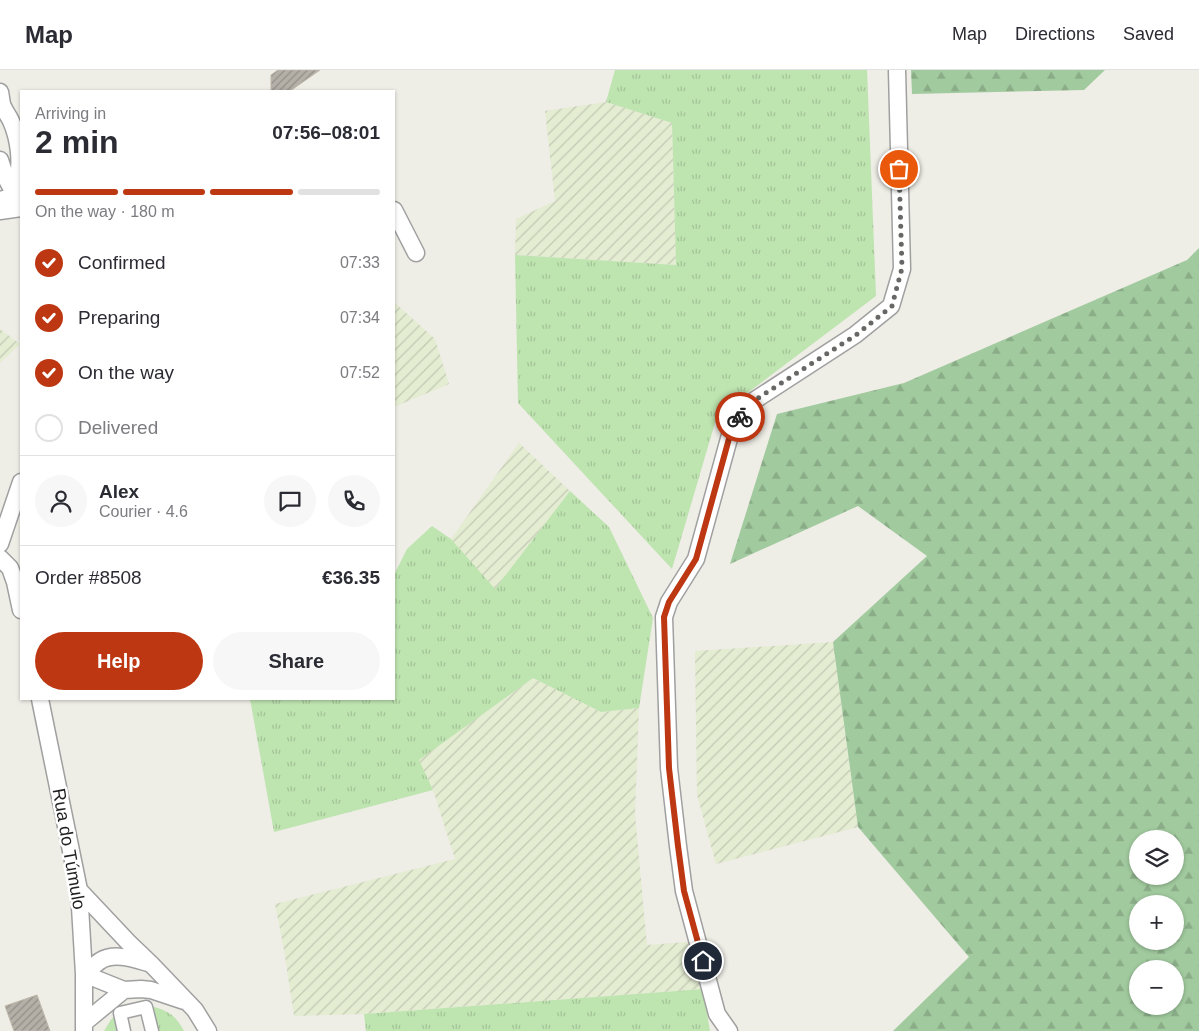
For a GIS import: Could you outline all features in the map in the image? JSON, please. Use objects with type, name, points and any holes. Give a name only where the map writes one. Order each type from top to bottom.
[{"type":"street","points":[[729,1031],[718,1014],[684,891],[669,768],[664,617],[669,602],[696,559],[733,424],[755,400],[856,335],[892,306],[902,268],[896,70]]},
{"type":"street","points":[[1,104],[12,122],[20,148],[12,185]]},
{"type":"street","points":[[0,160],[12,185]]},
{"type":"street","points":[[0,211],[20,208]]},
{"type":"street","points":[[395,212],[416,254]]},
{"type":"street","points":[[0,544],[20,485]]},
{"type":"street","points":[[0,558],[10,568],[16,582],[20,604]]},
{"type":"street","name":"Rua do Túmulo","points":[[40,700],[80,890],[84,974],[84,1027]]},
{"type":"street","points":[[80,890],[195,1010],[208,1031]]},
{"type":"street","points":[[151,964],[132,958],[107,958],[101,960],[84,974],[124,990],[151,990],[186,1002]]},
{"type":"street","points":[[84,1027],[124,990]]},
{"type":"street","points":[[124,1031],[120,1014],[146,1007],[152,1031]]},
{"type":"green space","points":[[615,70],[867,70],[876,296],[717,416],[672,569],[518,403],[515,255],[676,265],[672,123],[606,102]]},
{"type":"green space","points":[[911,70],[1105,70],[1084,90],[912,94]]},
{"type":"green space","points":[[606,102],[672,123],[676,265],[515,255],[516,219],[555,201],[545,111]]},
{"type":"green space","points":[[1199,248],[1199,1031],[893,1031],[969,957],[858,827],[833,642],[927,556],[858,506],[730,564],[777,414],[904,383],[1187,260]]},
{"type":"green space","points":[[395,303],[435,339],[449,384],[395,407]]},
{"type":"green space","points":[[0,329],[20,344],[0,363]]},
{"type":"green space","points":[[519,443],[570,491],[495,590],[451,539]]},
{"type":"green space","points":[[570,491],[609,527],[653,618],[639,708],[601,712],[533,678],[419,760],[433,790],[274,832],[250,700],[395,700],[395,573],[407,549],[432,526],[451,539],[495,589]]},
{"type":"green space","points":[[833,642],[858,827],[716,864],[697,795],[695,651]]},
{"type":"green space","points":[[533,678],[601,712],[639,708],[635,814],[647,945],[687,942],[703,989],[364,1014],[294,1016],[275,904],[455,859],[433,790],[418,760]]},
{"type":"green space","points":[[703,989],[710,1031],[366,1031],[364,1014]]},
{"type":"green space","points":[[145,1005],[168,1012],[176,1019],[184,1031],[152,1031],[146,1007],[120,1014],[124,1031],[104,1031],[119,1011]]},
{"type":"building","points":[[278,70],[320,70],[291,90],[271,90],[271,75]]},
{"type":"building","points":[[37,995],[50,1031],[14,1031],[5,1006]]},
{"type":"way so far","points":[[740,417],[755,400],[856,335],[892,306],[902,268],[899,169]]},
{"type":"route","points":[[703,961],[684,891],[669,768],[664,617],[669,602],[696,559],[733,424],[740,417]]}]
